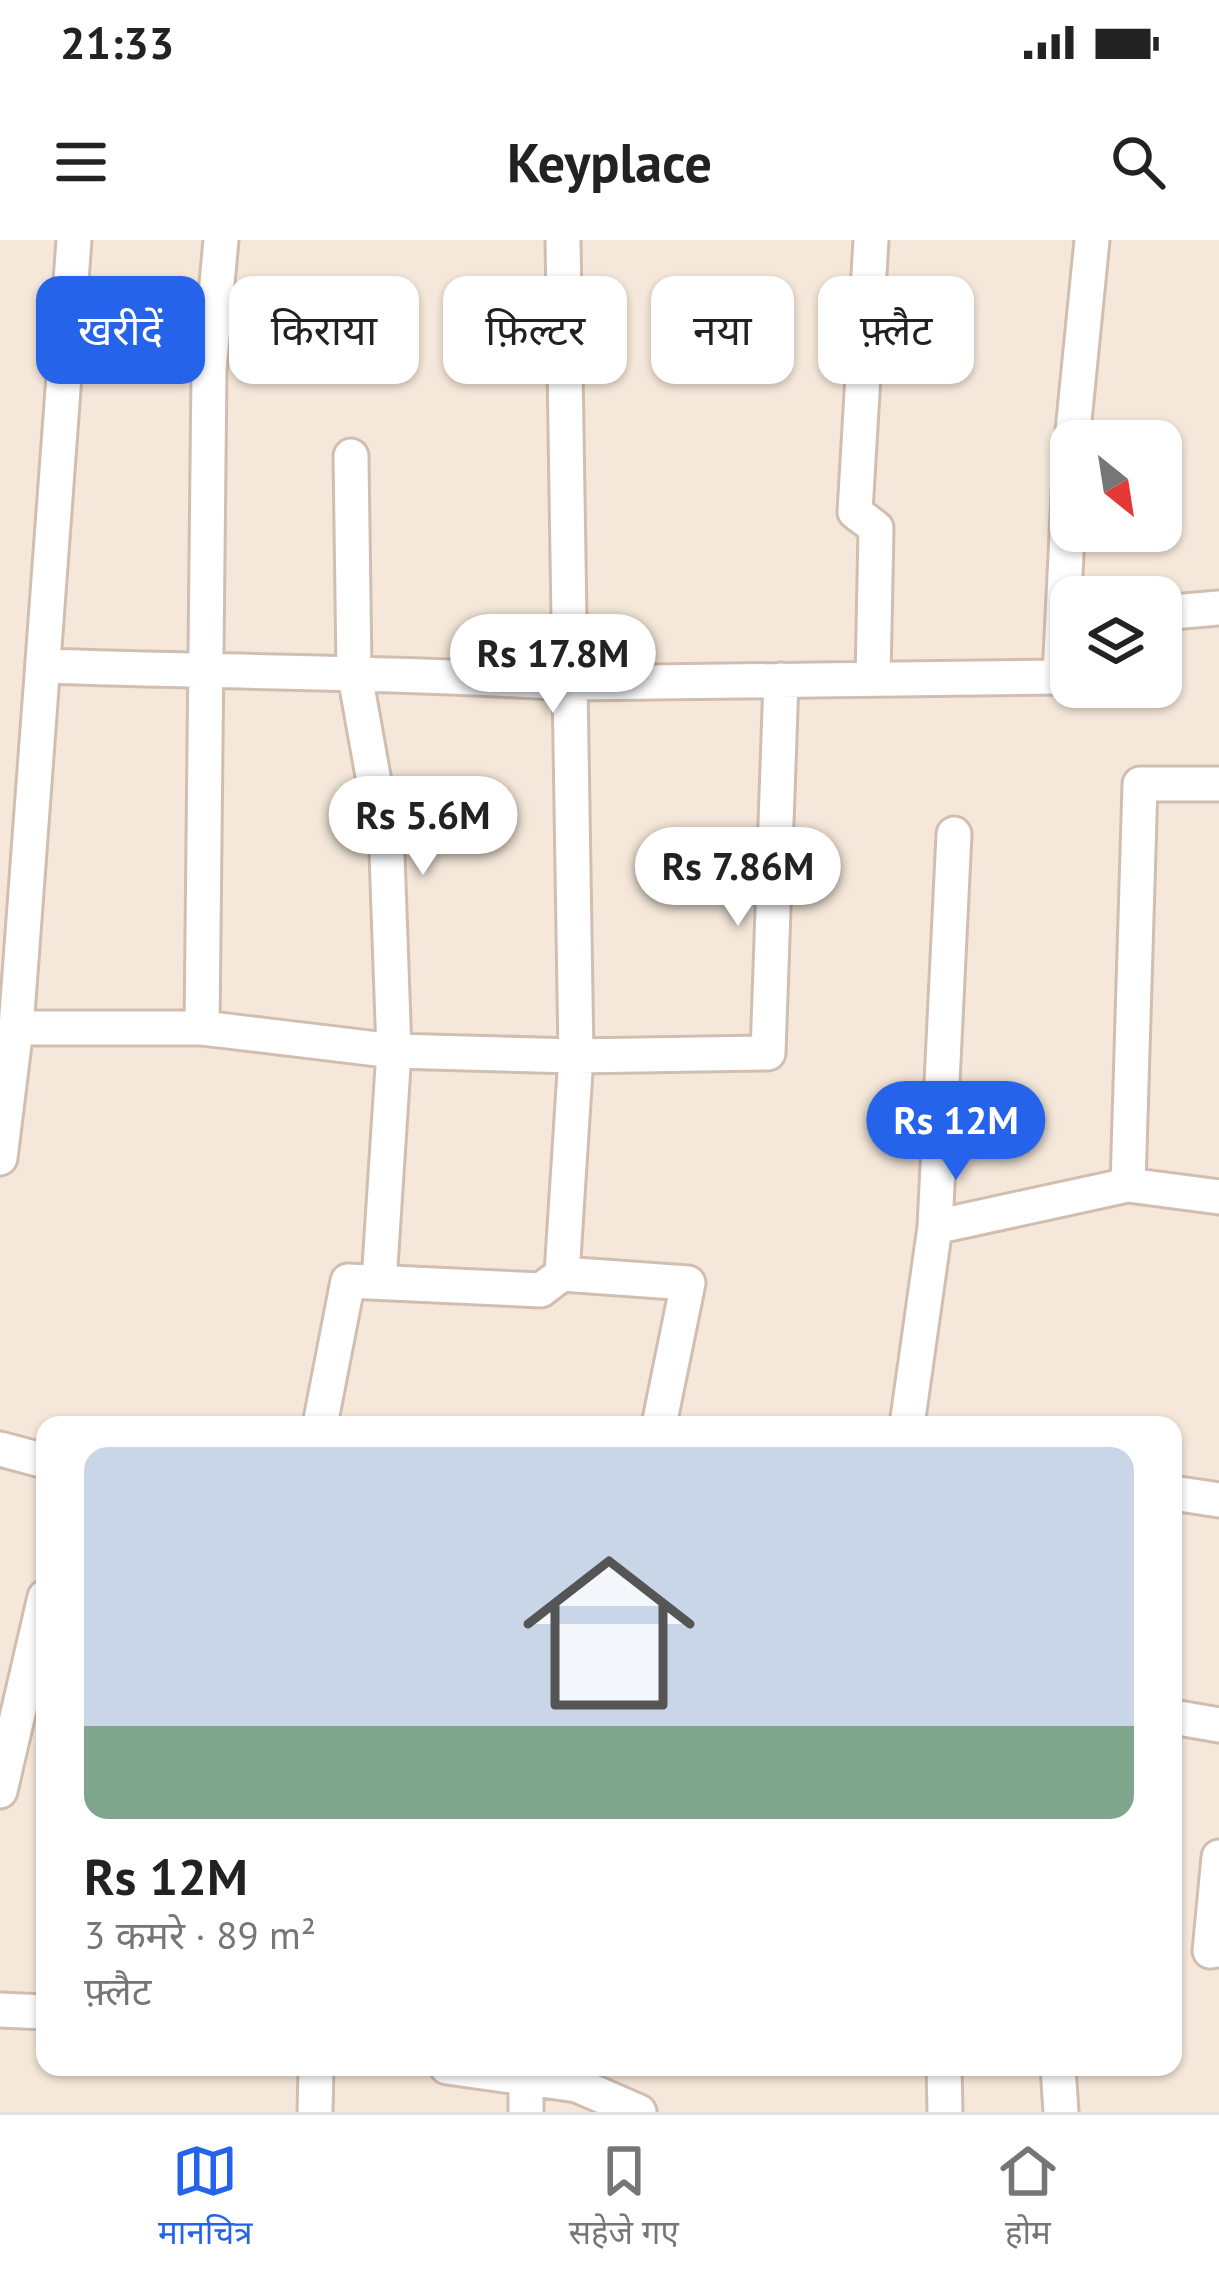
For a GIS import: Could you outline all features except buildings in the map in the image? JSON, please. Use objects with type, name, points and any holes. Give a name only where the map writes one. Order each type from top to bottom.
[{"type":"street","points":[[0,1158],[16,1028],[74,240]]},
{"type":"street","points":[[202,1028],[209,370],[221,240]]},
{"type":"street","points":[[562,1274],[576,1056],[568,311],[563,240]]},
{"type":"street","points":[[871,240],[855,512],[876,528],[873,680]]},
{"type":"street","points":[[1074,420],[1092,240]]},
{"type":"street","points":[[351,456],[354,670],[387,854],[394,1052],[380,1282]]},
{"type":"street","points":[[1182,611],[1219,608]]},
{"type":"street","points":[[43,666],[209,672],[354,670],[569,683],[1050,677]]},
{"type":"street","points":[[16,1028],[202,1028],[394,1052],[768,1053],[781,680]]},
{"type":"street","points":[[1128,1185],[1140,784],[1219,784]]},
{"type":"street","points":[[908,1416],[935,1228],[954,834]]},
{"type":"street","points":[[935,1228],[1128,1185],[1219,1197]]},
{"type":"street","points":[[322,1416],[348,1280],[541,1290],[562,1274],[688,1283],[661,1416]]},
{"type":"street","points":[[0,1449],[36,1459]]},
{"type":"street","points":[[1182,1494],[1219,1500]]},
{"type":"street","points":[[0,1791],[36,1636]]},
{"type":"street","points":[[1182,1719],[1219,1725]]},
{"type":"street","points":[[1219,1857],[1210,1951],[1219,1950]]},
{"type":"street","points":[[0,2010],[36,2012]]},
{"type":"street","points":[[315,2112],[316,2076]]},
{"type":"street","points":[[494,2076],[639,2112]]},
{"type":"street","points":[[944,2076],[945,2112]]},
{"type":"street","points":[[1059,2076],[1061,2112]]},
{"type":"shaded area","points":[[0,240],[1219,240],[1219,2112],[0,2112]]}]
